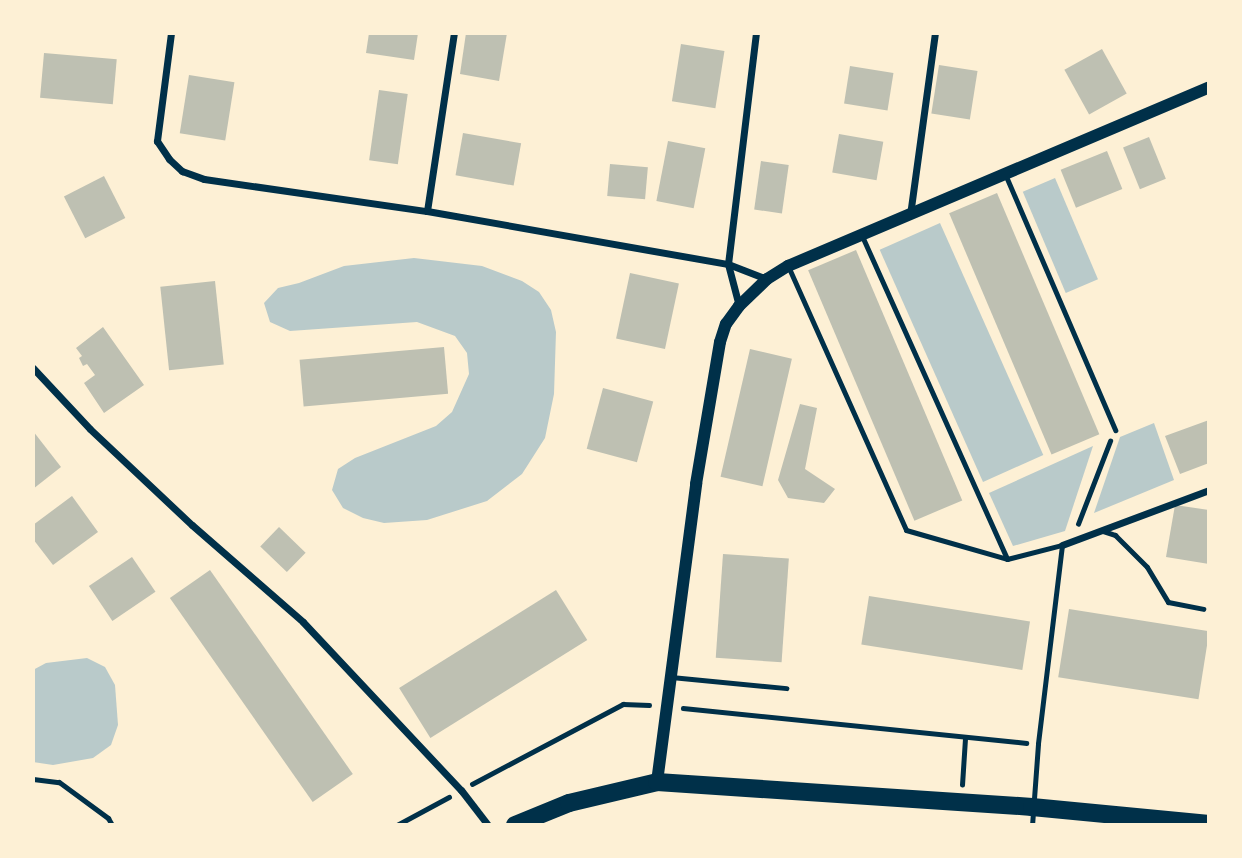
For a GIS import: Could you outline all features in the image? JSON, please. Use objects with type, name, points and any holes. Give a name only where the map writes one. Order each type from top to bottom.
[{"type":"main road","points":[[515,825],[569,803],[657,782],[1032,816],[1209,824]]},
{"type":"street","points":[[171,33],[157,142],[182,171],[204,179],[427,211],[728,264],[768,279]]},
{"type":"street","points":[[427,211],[454,33]]},
{"type":"street","points":[[739,306],[728,264],[756,33]]},
{"type":"street","points":[[910,216],[935,33]]},
{"type":"street","points":[[657,782],[696,484],[720,342],[726,324],[739,306],[768,279],[788,266],[1209,87]]},
{"type":"street","points":[[33,368],[90,429],[192,525],[303,622],[461,790],[488,825]]},
{"type":"street","points":[[1062,545],[1209,490]]},
{"type":"lane","points":[[1005,174],[1115,430]]},
{"type":"lane","points":[[862,235],[1007,559]]},
{"type":"lane","points":[[788,266],[906,530],[1007,559],[1062,545],[1032,816]]},
{"type":"lane","points":[[1100,530],[1115,535],[1147,566],[1168,602],[1203,609]]},
{"type":"lane","points":[[671,677],[786,688]]},
{"type":"lane","points":[[33,779],[59,782],[108,818],[112,825]]},
{"type":"path","points":[[1072,540],[1115,430]]},
{"type":"path","points":[[397,825],[623,704],[667,706],[1038,744]]},
{"type":"shaded area","points":[[1055,178],[1098,279],[1066,293],[1023,192]]},
{"type":"shaded area","points":[[940,223],[1043,455],[983,482],[880,250]]},
{"type":"shaded area","points":[[414,258],[482,266],[522,281],[539,292],[551,310],[556,332],[554,394],[545,438],[522,474],[487,501],[427,520],[384,523],[363,518],[343,508],[332,490],[338,469],[355,458],[436,426],[452,412],[469,374],[467,353],[455,336],[417,322],[290,331],[270,322],[264,303],[278,288],[344,266]]},
{"type":"shaded area","points":[[1154,423],[1174,480],[1094,513],[1120,437]]},
{"type":"shaded area","points":[[1093,446],[1065,531],[1013,546],[989,493]]},
{"type":"shaded area","points":[[87,658],[105,667],[115,685],[118,725],[111,745],[93,758],[53,765],[33,762],[33,670],[46,663]]},
{"type":"building","points":[[369,33],[418,33],[414,60],[366,53]]},
{"type":"building","points":[[466,33],[507,33],[499,81],[460,74]]},
{"type":"building","points":[[681,44],[724,51],[715,108],[672,101]]},
{"type":"building","points":[[1102,49],[1127,94],[1089,114],[1064,70]]},
{"type":"building","points":[[44,53],[117,59],[113,104],[40,98]]},
{"type":"building","points":[[939,65],[978,71],[970,119],[931,113]]},
{"type":"building","points":[[850,66],[893,73],[888,110],[844,104]]},
{"type":"building","points":[[189,75],[234,82],[225,140],[180,133]]},
{"type":"building","points":[[379,90],[408,94],[398,164],[369,160]]},
{"type":"building","points":[[463,133],[521,143],[514,186],[456,175]]},
{"type":"building","points":[[839,134],[883,142],[877,180],[832,172]]},
{"type":"building","points":[[1149,137],[1166,179],[1140,189],[1123,147]]},
{"type":"building","points":[[668,141],[705,148],[694,208],[656,201]]},
{"type":"building","points":[[1107,151],[1122,189],[1076,208],[1061,170]]},
{"type":"building","points":[[761,161],[789,165],[782,213],[754,210]]},
{"type":"building","points":[[610,164],[648,167],[645,199],[607,196]]},
{"type":"building","points":[[104,176],[125,218],[85,238],[64,196]]},
{"type":"building","points":[[997,193],[1099,434],[1052,454],[949,213]]},
{"type":"building","points":[[856,250],[962,500],[914,521],[808,270]]},
{"type":"building","points":[[630,273],[679,283],[665,349],[616,339]]},
{"type":"building","points":[[215,281],[224,365],[169,370],[160,287]]},
{"type":"building","points":[[103,327],[144,385],[104,413],[84,383],[95,375],[87,364],[83,366],[79,358],[82,356],[76,348]]},
{"type":"building","points":[[444,347],[448,394],[304,406],[300,360]]},
{"type":"building","points":[[750,349],[792,359],[762,486],[721,477]]},
{"type":"building","points":[[603,388],[653,401],[637,462],[587,449]]},
{"type":"building","points":[[800,404],[817,408],[805,469],[835,489],[824,503],[788,498],[778,480]]},
{"type":"building","points":[[1209,420],[1209,463],[1180,474],[1165,436]]},
{"type":"building","points":[[33,431],[61,467],[33,489]]},
{"type":"building","points":[[72,496],[98,532],[53,565],[33,539],[33,525]]},
{"type":"building","points":[[1175,505],[1209,510],[1209,564],[1166,557]]},
{"type":"building","points":[[279,527],[306,553],[287,572],[260,546]]},
{"type":"building","points":[[723,554],[789,559],[782,662],[716,658]]},
{"type":"building","points":[[132,557],[155,592],[112,621],[89,586]]},
{"type":"building","points":[[210,570],[353,774],[313,802],[170,598]]},
{"type":"building","points":[[556,590],[587,640],[430,738],[399,688]]},
{"type":"building","points":[[869,596],[1030,621],[1022,670],[861,644]]},
{"type":"building","points":[[1069,609],[1209,631],[1198,699],[1058,677]]}]
